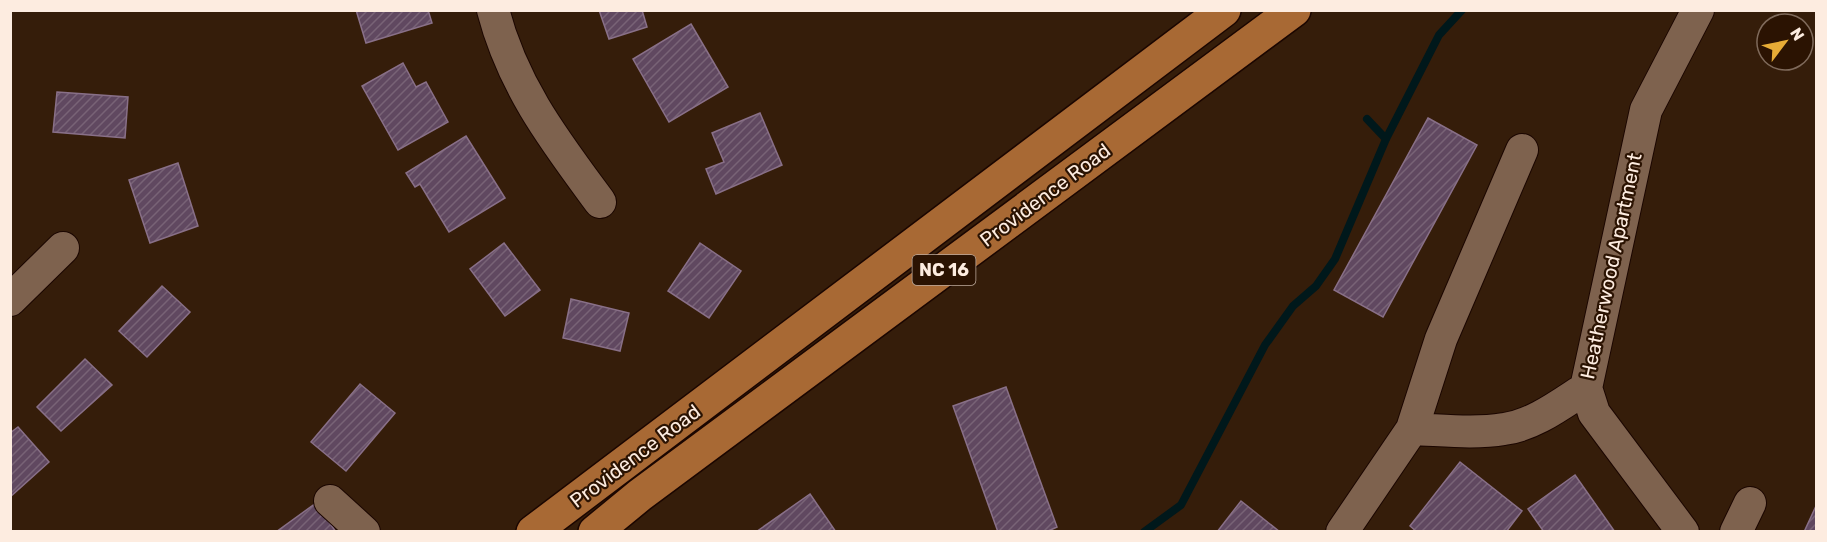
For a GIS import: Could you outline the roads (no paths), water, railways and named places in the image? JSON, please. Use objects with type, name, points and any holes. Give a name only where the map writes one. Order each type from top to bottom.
[{"type":"main road","name":"Providence Road","points":[[533,531],[1224,10]]},
{"type":"main road","name":"Providence Road","points":[[595,531],[1294,10]]},
{"type":"street","points":[[493,10],[512,67],[542,123],[600,202]]},
{"type":"street","name":"Heatherwood Apartment","points":[[1412,429],[1461,431],[1505,429],[1553,410],[1586,388],[1646,110],[1698,10]]},
{"type":"street","points":[[1342,531],[1412,429],[1441,339],[1522,150]]},
{"type":"street","points":[[10,300],[63,248]]},
{"type":"street","points":[[1586,388],[1594,414],[1683,531]]},
{"type":"street","points":[[330,501],[364,531]]},
{"type":"street","points":[[1736,531],[1750,503]]},
{"type":"waterway","points":[[1144,532],[1181,505],[1265,345],[1293,306],[1316,286],[1335,259],[1386,139],[1439,35],[1462,10]]},
{"type":"waterway","points":[[1367,119],[1386,139]]}]
